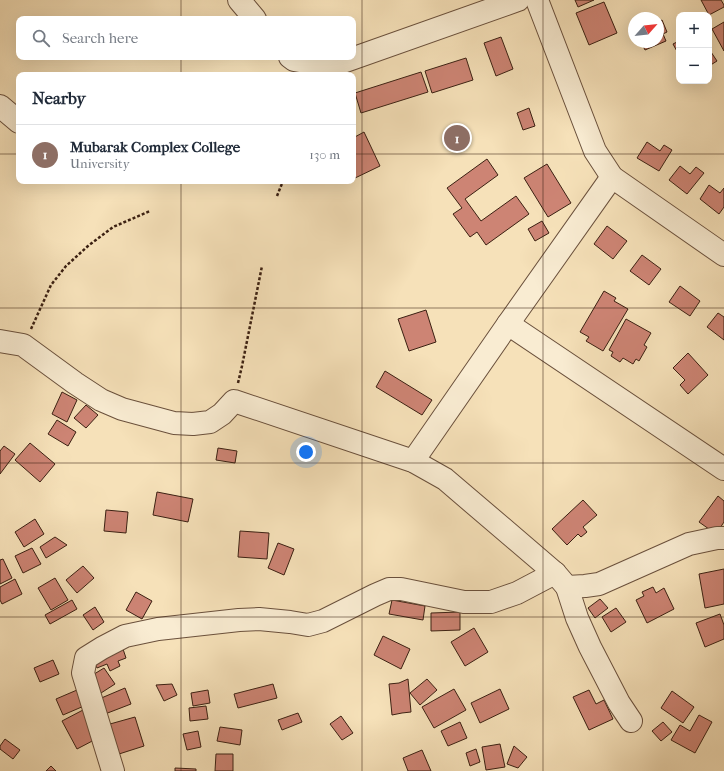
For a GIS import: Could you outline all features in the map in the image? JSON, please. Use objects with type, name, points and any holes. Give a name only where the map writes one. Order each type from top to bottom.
[{"type":"street","points":[[239,0],[252,16]]},
{"type":"street","points":[[356,57],[518,0]]},
{"type":"street","points":[[537,0],[595,151],[612,177],[724,255]]},
{"type":"street","points":[[294,60],[328,66],[348,60]]},
{"type":"street","points":[[0,106],[16,119]]},
{"type":"street","points":[[414,461],[508,324],[612,177]]},
{"type":"street","points":[[508,324],[724,469]]},
{"type":"street","points":[[0,341],[23,345],[101,400],[122,409],[174,423],[193,424],[210,422],[222,414],[234,401],[414,461],[445,479],[561,580],[590,647],[619,703],[631,721]]},
{"type":"street","points":[[113,771],[83,673],[86,658],[125,636],[158,629],[239,620],[259,619],[308,625],[323,621],[389,589],[402,589],[464,602],[491,602],[561,580],[585,586],[599,584],[689,544],[724,538]]},
{"type":"path","points":[[277,196],[282,184]]},
{"type":"path","points":[[23,345],[51,285],[66,266],[88,246],[113,227],[150,211]]},
{"type":"path","points":[[234,401],[262,266]]},
{"type":"building","points":[[575,0],[594,0],[578,7]]},
{"type":"building","points":[[701,0],[721,0],[724,7],[712,13],[712,12],[707,12]]},
{"type":"building","points":[[604,2],[617,33],[589,45],[576,13]]},
{"type":"building","points":[[724,22],[724,51],[712,29]]},
{"type":"building","points":[[664,25],[667,32],[664,34]]},
{"type":"building","points":[[501,37],[513,69],[496,76],[484,43]]},
{"type":"building","points":[[676,42],[676,50],[673,44]]},
{"type":"building","points":[[712,54],[717,61],[712,64]]},
{"type":"building","points":[[466,58],[473,80],[432,93],[425,71]]},
{"type":"building","points":[[421,72],[428,92],[361,113],[356,93]]},
{"type":"building","points":[[529,108],[535,126],[523,130],[517,113]]},
{"type":"building","points":[[364,132],[380,166],[356,178],[356,136]]},
{"type":"building","points":[[647,142],[660,151],[664,145],[672,150],[659,171],[637,158]]},
{"type":"building","points":[[487,159],[498,175],[465,199],[481,221],[516,196],[529,214],[486,245],[477,232],[470,237],[453,214],[462,208],[447,188]]},
{"type":"building","points":[[547,164],[571,203],[548,217],[524,178]]},
{"type":"building","points":[[680,166],[690,174],[696,167],[704,173],[687,194],[669,180]]},
{"type":"building","points":[[709,185],[720,193],[724,188],[724,207],[719,214],[700,199]]},
{"type":"building","points":[[542,221],[549,233],[535,241],[528,229]]},
{"type":"building","points":[[607,226],[627,241],[613,259],[594,244]]},
{"type":"building","points":[[642,255],[661,269],[649,285],[630,271]]},
{"type":"building","points":[[680,286],[700,301],[690,316],[669,302]]},
{"type":"building","points":[[604,291],[616,298],[614,301],[628,309],[603,351],[586,341],[589,337],[580,332]]},
{"type":"building","points":[[426,310],[436,342],[409,351],[398,319]]},
{"type":"building","points":[[718,313],[724,317],[724,340],[707,327]]},
{"type":"building","points":[[626,319],[651,333],[644,345],[647,347],[639,361],[636,359],[633,364],[623,358],[620,362],[611,356],[613,352],[609,350]]},
{"type":"building","points":[[688,353],[708,375],[688,394],[680,385],[685,380],[673,368]]},
{"type":"building","points":[[385,371],[432,400],[422,415],[376,387]]},
{"type":"building","points":[[62,392],[77,400],[67,422],[52,414]]},
{"type":"building","points":[[86,405],[98,415],[86,428],[74,418]]},
{"type":"building","points":[[57,420],[76,432],[68,446],[48,434]]},
{"type":"building","points":[[30,443],[55,464],[40,482],[15,460]]},
{"type":"building","points":[[4,446],[15,454],[0,474],[0,451]]},
{"type":"building","points":[[218,448],[237,451],[235,463],[216,460]]},
{"type":"building","points":[[157,492],[193,499],[188,522],[153,515]]},
{"type":"building","points":[[718,496],[724,501],[724,522],[716,534],[699,522]]},
{"type":"building","points":[[583,500],[597,515],[583,527],[587,532],[581,537],[578,534],[567,545],[552,529]]},
{"type":"building","points":[[106,510],[128,512],[126,533],[104,531]]},
{"type":"building","points":[[35,519],[44,534],[24,547],[15,532]]},
{"type":"building","points":[[240,531],[269,533],[267,559],[238,557]]},
{"type":"building","points":[[55,537],[67,545],[46,558],[40,547]]},
{"type":"building","points":[[278,543],[294,549],[284,575],[268,568]]},
{"type":"building","points":[[32,548],[41,564],[23,573],[15,556]]},
{"type":"building","points":[[3,559],[12,578],[0,584],[0,560]]},
{"type":"building","points":[[83,566],[94,578],[77,593],[66,580]]},
{"type":"building","points":[[724,569],[724,604],[705,608],[699,574]]},
{"type":"building","points":[[55,578],[68,600],[51,610],[38,588]]},
{"type":"building","points":[[15,579],[22,594],[2,604],[0,600],[0,587]]},
{"type":"building","points":[[653,587],[656,593],[664,588],[674,609],[647,623],[636,600],[644,596],[642,592]]},
{"type":"building","points":[[136,592],[152,601],[142,619],[126,610]]},
{"type":"building","points":[[600,599],[608,608],[595,618],[588,608]]},
{"type":"building","points":[[72,600],[77,609],[50,624],[45,615]]},
{"type":"building","points":[[392,600],[425,606],[423,620],[389,614]]},
{"type":"building","points":[[95,607],[104,622],[93,630],[83,615]]},
{"type":"building","points":[[616,608],[626,622],[611,632],[602,617]]},
{"type":"building","points":[[460,612],[460,630],[431,631],[431,613]]},
{"type":"building","points":[[720,614],[724,625],[724,639],[705,647],[696,623]]},
{"type":"building","points":[[474,628],[488,652],[465,666],[451,642]]},
{"type":"building","points":[[383,636],[410,649],[401,669],[374,655]]},
{"type":"building","points":[[123,649],[126,658],[118,661],[120,666],[110,671],[107,664],[97,668],[94,662]]},
{"type":"building","points":[[53,660],[59,674],[40,682],[34,668]]},
{"type":"building","points":[[104,668],[115,684],[101,693],[91,676]]},
{"type":"building","points":[[408,679],[411,712],[392,715],[389,684],[399,683]]},
{"type":"building","points":[[427,679],[437,690],[420,705],[410,693]]},
{"type":"building","points":[[172,684],[177,695],[164,701],[156,685]]},
{"type":"building","points":[[273,684],[277,698],[238,708],[234,694]]},
{"type":"building","points":[[125,688],[131,704],[105,714],[99,699]]},
{"type":"building","points":[[454,689],[466,710],[434,728],[422,707]]},
{"type":"building","points":[[500,689],[509,709],[480,723],[471,703]]},
{"type":"building","points":[[77,690],[84,706],[63,715],[56,699]]},
{"type":"building","points":[[208,690],[210,703],[193,706],[191,693]]},
{"type":"building","points":[[589,690],[596,704],[604,700],[613,719],[589,730],[573,697]]},
{"type":"building","points":[[672,691],[694,707],[683,723],[661,708]]},
{"type":"building","points":[[206,706],[208,719],[190,721],[189,708]]},
{"type":"building","points":[[83,710],[98,738],[77,749],[62,721]]},
{"type":"building","points":[[298,713],[302,722],[282,730],[278,720]]},
{"type":"building","points":[[699,715],[712,722],[695,753],[671,740],[680,725],[690,731]]},
{"type":"building","points":[[341,716],[353,733],[342,740],[330,724]]},
{"type":"building","points":[[135,717],[144,746],[119,754],[110,724]]},
{"type":"building","points":[[460,722],[467,738],[448,746],[441,731]]},
{"type":"building","points":[[663,722],[672,732],[661,741],[652,731]]},
{"type":"building","points":[[220,727],[242,730],[240,745],[217,741]]},
{"type":"building","points":[[198,731],[201,747],[187,750],[183,734]]},
{"type":"building","points":[[5,739],[20,750],[13,759],[0,749],[0,746]]},
{"type":"building","points":[[500,744],[505,767],[486,770],[482,747]]},
{"type":"building","points":[[514,746],[527,757],[518,768],[507,764]]},
{"type":"building","points":[[476,749],[480,762],[470,766],[466,753]]},
{"type":"building","points":[[422,750],[431,771],[408,771],[403,758]]},
{"type":"building","points":[[216,754],[233,754],[233,771],[215,771]]},
{"type":"building","points":[[51,766],[56,771],[46,771]]},
{"type":"building","points":[[175,768],[196,769],[196,771],[175,771]]},
{"type":"place","name":"Mubarak Complex College","points":[[457,138]]}]
